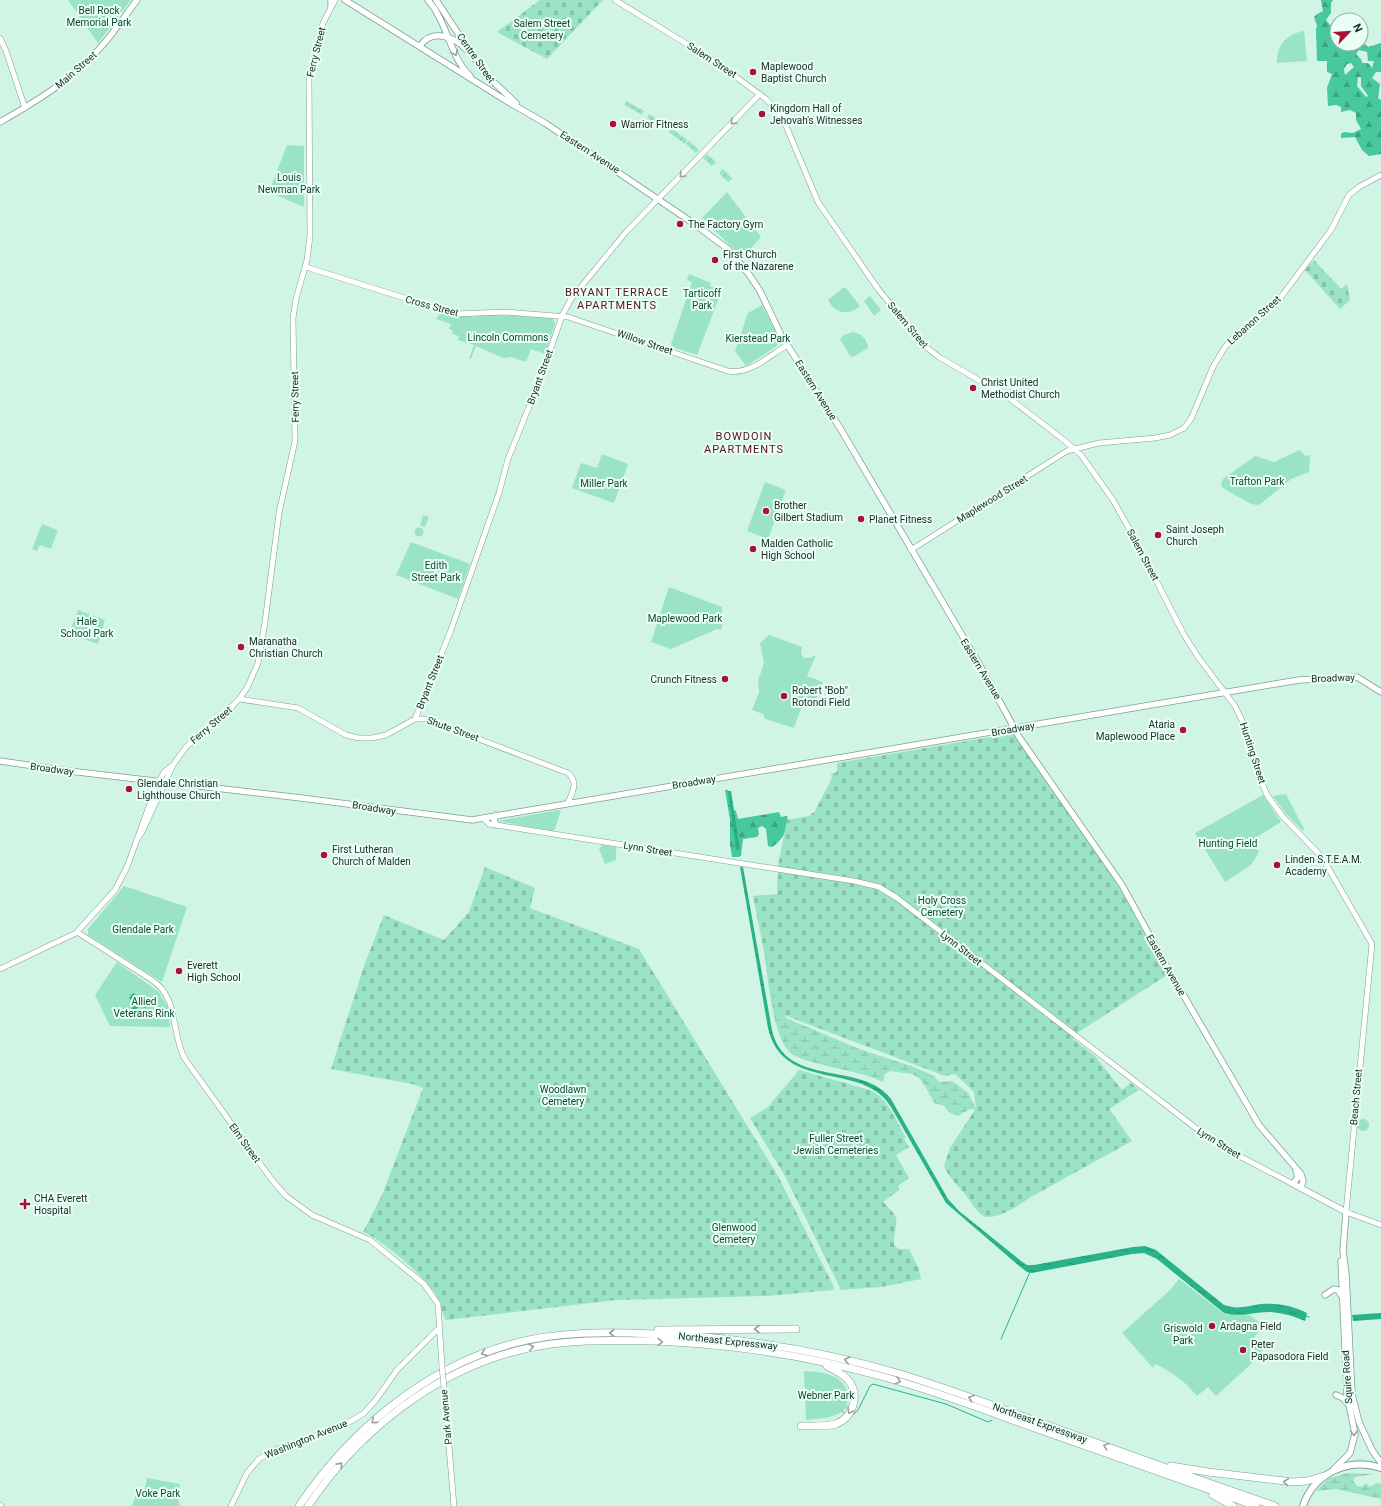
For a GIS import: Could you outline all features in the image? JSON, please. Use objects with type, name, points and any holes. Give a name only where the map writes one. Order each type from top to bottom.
[{"type":"highway","points":[[632,1333],[649,1330],[796,1329]]},
{"type":"highway","name":"Northeast Expressway","points":[[299,1506],[308,1502],[312,1493],[340,1453],[374,1420],[416,1389],[457,1365],[494,1349],[534,1339],[568,1334],[632,1333],[707,1337],[803,1355],[856,1362],[918,1379],[1151,1466],[1196,1481]]},
{"type":"highway","name":"Northeast Expressway","points":[[312,1493],[355,1448],[380,1425],[407,1404],[462,1371],[511,1352],[556,1343],[625,1340],[712,1345],[791,1352]]},
{"type":"highway","name":"Northeast Expressway","points":[[803,1355],[820,1362],[883,1377],[928,1390],[1143,1463]]},
{"type":"highway","points":[[801,1426],[836,1423],[847,1416],[853,1405],[854,1391],[848,1380],[840,1373],[820,1362]]},
{"type":"highway","points":[[1151,1466],[1293,1482],[1308,1481],[1343,1467],[1353,1465],[1368,1465],[1381,1468]]},
{"type":"highway","points":[[1303,1506],[1311,1489],[1326,1475]]},
{"type":"highway","points":[[1196,1481],[1233,1506]]},
{"type":"highway","points":[[1196,1481],[1256,1506]]},
{"type":"highway","points":[[1196,1481],[1275,1506]]},
{"type":"main road","name":"Main Street","points":[[0,122],[25,108],[60,85],[85,64],[106,42],[137,0]]},
{"type":"main road","name":"Ferry Street","points":[[0,969],[77,932],[119,885],[162,782],[164,772],[173,764],[192,741],[223,716],[239,699],[254,674],[261,648],[279,513],[295,441],[293,318],[296,299],[306,267],[310,224],[309,78],[323,23],[331,3],[335,0]]},
{"type":"main road","name":"Eastern Avenue","points":[[345,0],[505,100],[524,109],[658,199],[716,240],[737,259],[758,287],[787,345],[840,428],[1016,728],[1021,733],[1040,767],[1122,885],[1164,963],[1257,1122],[1302,1176],[1301,1188]]},
{"type":"main road","name":"Centre Street","points":[[428,0],[442,20],[459,62],[477,82]]},
{"type":"main road","name":"Centre Street","points":[[436,0],[485,74],[502,92],[524,109]]},
{"type":"main road","name":"Salem Street","points":[[615,0],[713,60],[760,94],[775,109],[786,126],[818,202],[878,289],[926,347],[939,357],[1008,397],[1074,448],[1088,464],[1113,500],[1136,541],[1183,633],[1203,663],[1226,693]]},
{"type":"main road","points":[[420,46],[423,42],[441,30],[442,20]]},
{"type":"main road","points":[[434,36],[448,37],[458,41],[472,54]]},
{"type":"main road","points":[[0,38],[6,51],[25,108]]},
{"type":"main road","points":[[477,82],[481,84],[487,83],[488,80],[485,74]]},
{"type":"main road","name":"Bryant Street","points":[[415,719],[451,630],[499,493],[508,459],[541,377],[562,316],[575,293],[622,237],[760,94]]},
{"type":"main road","name":"Lebanon Street","points":[[1074,448],[1099,443],[1153,439],[1170,435],[1184,428],[1191,419],[1213,367],[1225,347],[1234,337],[1278,300],[1331,230],[1349,195],[1359,187],[1381,175]]},
{"type":"main road","name":"Cross Street","points":[[306,267],[455,314],[506,312],[562,316]]},
{"type":"main road","name":"Willow Street","points":[[562,316],[603,328],[728,371],[739,372],[747,370],[787,345]]},
{"type":"main road","name":"Maplewood Street","points":[[911,550],[1074,448]]},
{"type":"main road","name":"Broadway","points":[[0,761],[69,771],[335,802],[472,820],[1299,680],[1351,676],[1362,679],[1381,692]]},
{"type":"main road","name":"Hunting Street","points":[[1226,693],[1235,706],[1245,727],[1259,775],[1267,795],[1283,817],[1325,862],[1372,944]]},
{"type":"main road","name":"Shute Street","points":[[239,699],[298,708],[346,735],[359,738],[372,738],[386,735],[415,719],[420,718],[433,721],[567,772],[573,778],[575,783],[568,803]]},
{"type":"main road","points":[[496,815],[494,820],[496,826]]},
{"type":"main road","name":"Lynn Street","points":[[483,818],[489,824],[496,826],[854,881],[879,887],[897,898],[1201,1132],[1241,1157],[1346,1212],[1381,1225]]},
{"type":"main road","name":"Elm Street","points":[[77,932],[153,981],[164,992],[172,1008],[176,1036],[185,1059],[281,1191],[309,1213],[370,1240],[413,1274],[435,1297],[438,1307],[440,1327]]},
{"type":"main road","name":"Beach Street","points":[[1342,1266],[1372,944]]},
{"type":"main road","name":"Eastern Avenue","points":[[1290,1163],[1298,1176],[1293,1184]]},
{"type":"main road","name":"Squire Road","points":[[1326,1475],[1345,1460],[1354,1445],[1355,1429],[1348,1404],[1342,1298],[1342,1266]]},
{"type":"main road","name":"Squire Road","points":[[1342,1266],[1346,1274],[1354,1402],[1366,1437],[1381,1462]]},
{"type":"main road","points":[[1325,1295],[1334,1289],[1340,1292],[1342,1298]]},
{"type":"main road","name":"Park Avenue","points":[[440,1327],[454,1506]]},
{"type":"main road","name":"Washington Avenue","points":[[231,1506],[247,1473],[259,1459],[273,1451],[344,1424],[363,1414],[375,1401],[397,1370],[440,1327]]},
{"type":"main road","points":[[1336,1395],[1343,1398],[1348,1404]]},
{"type":"green space","name":"Bell Rock Memorial Park","points":[[68,0],[131,0],[98,43]]},
{"type":"green space","name":"Salem Street Cemetery","points":[[540,0],[603,0],[547,59],[497,32]]},
{"type":"green space","points":[[1321,0],[1333,0],[1331,3],[1331,12],[1329,12],[1329,16],[1326,20],[1329,24],[1329,52],[1358,52],[1356,54],[1361,59],[1362,63],[1368,63],[1372,68],[1374,61],[1368,61],[1367,52],[1369,52],[1369,47],[1381,43],[1381,72],[1376,72],[1372,78],[1380,84],[1378,98],[1381,100],[1381,154],[1369,156],[1362,150],[1355,137],[1341,138],[1341,134],[1344,132],[1353,133],[1361,129],[1356,120],[1356,113],[1350,110],[1341,112],[1341,107],[1336,105],[1328,106],[1327,88],[1332,74],[1327,72],[1327,61],[1317,61],[1317,26],[1314,17],[1323,11]],"holes":[[[1351,63],[1354,67],[1345,75],[1344,69],[1347,64]],[[1358,77],[1361,77],[1361,86],[1368,96],[1366,97],[1357,86]]]},
{"type":"green space","points":[[1304,31],[1307,61],[1277,63],[1277,57],[1284,41],[1298,32]]},
{"type":"green space","points":[[626,101],[644,111],[642,115],[625,105]]},
{"type":"green space","points":[[649,114],[667,125],[664,129],[647,118]]},
{"type":"green space","points":[[671,128],[687,140],[685,144],[669,132]]},
{"type":"green space","points":[[689,141],[699,150],[696,153],[686,144]]},
{"type":"green space","name":"Louis Newman Park","points":[[287,145],[304,146],[304,207],[269,192]]},
{"type":"green space","points":[[707,154],[716,162],[712,166],[703,158]]},
{"type":"green space","points":[[723,169],[732,178],[728,182],[719,173]]},
{"type":"green space","points":[[727,192],[761,237],[744,256],[741,256],[703,219],[703,217]]},
{"type":"green space","points":[[1314,260],[1341,289],[1347,284],[1350,300],[1340,309],[1305,270]]},
{"type":"green space","name":"Tarticoff Park","points":[[689,274],[711,283],[710,286],[722,290],[697,355],[672,347],[671,344],[692,282],[687,280]]},
{"type":"green space","points":[[843,288],[846,288],[860,306],[851,311],[842,312],[838,311],[831,305],[828,300]]},
{"type":"green space","points":[[870,296],[881,310],[874,316],[864,301]]},
{"type":"green space","name":"Kierstead Park","points":[[762,305],[779,339],[777,346],[746,366],[735,351],[748,313]]},
{"type":"green space","name":"Lincoln Commons","points":[[440,313],[472,317],[488,315],[549,317],[554,320],[555,324],[545,354],[531,349],[526,362],[511,357],[503,358],[476,346],[471,359],[469,358],[474,345],[458,340],[459,336],[452,334],[453,331],[449,329],[451,324],[436,319]]},
{"type":"green space","points":[[853,332],[864,337],[868,348],[853,357],[850,356],[840,339],[844,335]]},
{"type":"green space","name":"Trafton Park","points":[[1300,450],[1305,456],[1310,455],[1309,472],[1291,479],[1258,505],[1251,504],[1223,488],[1221,485],[1222,480],[1255,456],[1274,462]]},
{"type":"green space","name":"Miller Park","points":[[602,454],[628,464],[614,503],[572,488],[581,463],[597,468]]},
{"type":"green space","name":"Brother Gilbert Stadium","points":[[765,482],[786,490],[768,539],[747,531]]},
{"type":"green space","points":[[423,515],[429,517],[425,527],[420,525]]},
{"type":"green space","points":[[42,524],[58,530],[51,549],[40,545],[37,551],[32,549]]},
{"type":"green space","points":[[417,528],[421,528],[423,532],[421,536],[417,536],[415,534],[415,530]]},
{"type":"green space","name":"Edith Street Park","points":[[411,542],[470,564],[458,599],[396,575]]},
{"type":"green space","name":"Maplewood Park","points":[[669,587],[722,607],[722,618],[724,619],[721,630],[717,629],[671,649],[651,642]]},
{"type":"green space","name":"Hale School Park","points":[[78,610],[105,620],[98,644],[69,634]]},
{"type":"green space","points":[[769,635],[802,647],[801,654],[804,658],[809,658],[816,655],[807,676],[823,682],[814,706],[810,701],[803,703],[794,728],[765,719],[763,714],[752,710],[759,692],[758,681],[764,663],[760,643]]},
{"type":"green space","name":"Holy Cross Cemetery","points":[[1014,733],[1115,880],[1167,975],[1077,1033],[1073,1039],[1095,1056],[1122,1090],[1131,1083],[1139,1090],[1109,1109],[1132,1141],[1029,1198],[1013,1209],[999,1215],[987,1217],[982,1215],[977,1210],[950,1177],[944,1166],[950,1148],[976,1108],[974,1092],[955,1074],[945,1076],[776,1012],[753,896],[777,894],[778,865],[787,820],[809,816],[815,811],[832,778],[831,774],[837,772],[837,763]]},
{"type":"green space","points":[[725,790],[728,790],[732,809],[736,811],[738,819],[779,812],[781,817],[787,816],[788,821],[786,830],[782,838],[772,847],[768,846],[766,829],[762,826],[758,828],[759,834],[757,837],[743,839],[741,855],[739,857],[732,857],[730,844],[730,820]]},
{"type":"green space","points":[[1286,794],[1304,829],[1303,831],[1286,814],[1273,796]]},
{"type":"green space","name":"Hunting Field","points":[[1263,795],[1281,822],[1252,840],[1259,852],[1251,865],[1225,882],[1195,833]]},
{"type":"green space","points":[[561,810],[553,831],[497,821]]},
{"type":"green space","points":[[602,845],[616,847],[616,860],[605,864],[599,849]]},
{"type":"green space","name":"Woodlawn Cemetery","points":[[485,867],[535,888],[530,908],[639,949],[778,1176],[834,1287],[833,1290],[767,1296],[616,1300],[446,1320],[438,1298],[414,1269],[381,1242],[363,1232],[382,1195],[423,1088],[412,1084],[331,1069],[365,963],[384,915],[444,940],[469,912]]},
{"type":"green space","name":"Glendale Park","points":[[124,886],[187,907],[162,982],[88,935],[88,929]]},
{"type":"green space","points":[[765,952],[786,1018],[859,1049],[914,1067],[934,1076],[939,1082],[952,1081],[968,1093],[977,1110],[970,1109],[958,1116],[949,1112],[944,1106],[934,1103],[919,1078],[912,1074],[890,1071],[885,1074],[883,1082],[862,1074],[814,1063],[793,1055],[786,1048],[776,1025],[770,997]]},
{"type":"green space","name":"Allied Veterans Rink","points":[[117,962],[159,992],[168,1008],[170,1027],[110,1026],[95,995]]},
{"type":"green space","name":"Fuller Street Jewish Cemeteries","points":[[799,1070],[870,1090],[882,1099],[891,1111],[906,1138],[904,1139],[909,1147],[896,1155],[909,1178],[898,1186],[899,1190],[883,1202],[896,1218],[894,1245],[899,1249],[909,1249],[919,1269],[921,1279],[881,1287],[841,1290],[785,1176],[750,1118],[768,1107]]},
{"type":"green space","points":[[1361,1119],[1365,1119],[1369,1125],[1365,1131],[1361,1131],[1357,1127],[1357,1123]]},
{"type":"green space","name":"Griswold Park","points":[[1179,1279],[1220,1311],[1228,1315],[1248,1314],[1264,1326],[1254,1337],[1265,1347],[1250,1365],[1216,1396],[1208,1387],[1197,1396],[1183,1381],[1167,1370],[1155,1364],[1153,1368],[1122,1333],[1170,1290]]},
{"type":"green space","name":"Webner Park","points":[[804,1371],[823,1373],[840,1380],[847,1391],[847,1407],[843,1411],[833,1416],[806,1420]]},
{"type":"green space","points":[[1348,1473],[1373,1474],[1355,1477],[1353,1479],[1356,1485],[1360,1487],[1366,1483],[1370,1487],[1376,1483],[1381,1484],[1381,1499],[1336,1489],[1316,1491],[1329,1478]]},
{"type":"green space","name":"Voke Park","points":[[147,1478],[180,1484],[178,1498],[180,1506],[132,1506],[137,1492],[131,1489],[144,1492]]},
{"type":"water","points":[[728,791],[731,791],[740,849],[736,850]]},
{"type":"water","points":[[740,867],[743,867],[772,1030],[780,1048],[792,1060],[808,1067],[862,1080],[878,1087],[891,1099],[948,1199],[959,1211],[1021,1261],[1027,1265],[1034,1265],[1145,1246],[1156,1250],[1224,1305],[1247,1307],[1261,1304],[1273,1304],[1296,1308],[1307,1313],[1305,1321],[1288,1315],[1271,1312],[1242,1315],[1224,1313],[1157,1259],[1144,1253],[1032,1273],[1027,1272],[1018,1265],[946,1203],[891,1107],[878,1093],[862,1084],[806,1070],[790,1062],[776,1048],[768,1028]]},
{"type":"water","points":[[133,993],[147,1002],[146,1008],[140,1006],[135,1010],[132,1009],[133,1002],[129,998]]},
{"type":"water","points":[[1381,1313],[1381,1319],[1353,1321],[1352,1315]]},
{"type":"waterway","points":[[1001,1339],[1030,1272]]},
{"type":"waterway","points":[[853,1415],[858,1410],[870,1386],[873,1384],[946,1404],[988,1422],[992,1420]]},
{"type":"place","name":"Maplewood Baptist Church","points":[[753,72]]},
{"type":"place","name":"Kingdom Hall of Jehovah's Witnesses","points":[[762,114]]},
{"type":"place","name":"Warrior Fitness","points":[[613,124]]},
{"type":"place","name":"The Factory Gym","points":[[680,224]]},
{"type":"place","name":"First Church of the Nazarene","points":[[715,260]]},
{"type":"place","name":"Christ United Methodist Church","points":[[973,388]]},
{"type":"place","name":"Brother Gilbert Stadium","points":[[766,511]]},
{"type":"place","name":"Planet Fitness","points":[[861,519]]},
{"type":"place","name":"Saint Joseph Church","points":[[1158,535]]},
{"type":"place","name":"Malden Catholic High School","points":[[753,549]]},
{"type":"place","name":"Maranatha Christian Church","points":[[241,647]]},
{"type":"place","name":"Crunch Fitness","points":[[725,679]]},
{"type":"place","name":"Robert \"Bob\" Rotondi Field","points":[[784,696]]},
{"type":"place","name":"Ataria Maplewood Place","points":[[1183,730]]},
{"type":"place","name":"Glendale Christian Lighthouse Church","points":[[129,789]]},
{"type":"place","name":"First Lutheran Church of Malden","points":[[324,855]]},
{"type":"place","name":"Linden S.T.E.A.M. Academy","points":[[1277,865]]},
{"type":"place","name":"Everett High School","points":[[179,971]]},
{"type":"place","name":"CHA Everett Hospital","points":[[25,1204]]},
{"type":"place","name":"Ardagna Field","points":[[1212,1326]]},
{"type":"place","name":"Peter Papasodora Field","points":[[1243,1350]]},
{"type":"district","name":"BRYANT TERRACE APARTMENTS","points":[[617,298]]},
{"type":"district","name":"BOWDOIN APARTMENTS","points":[[744,442]]},
{"type":"park label","name":"Glenwood Cemetery","points":[[734,1232]]}]
